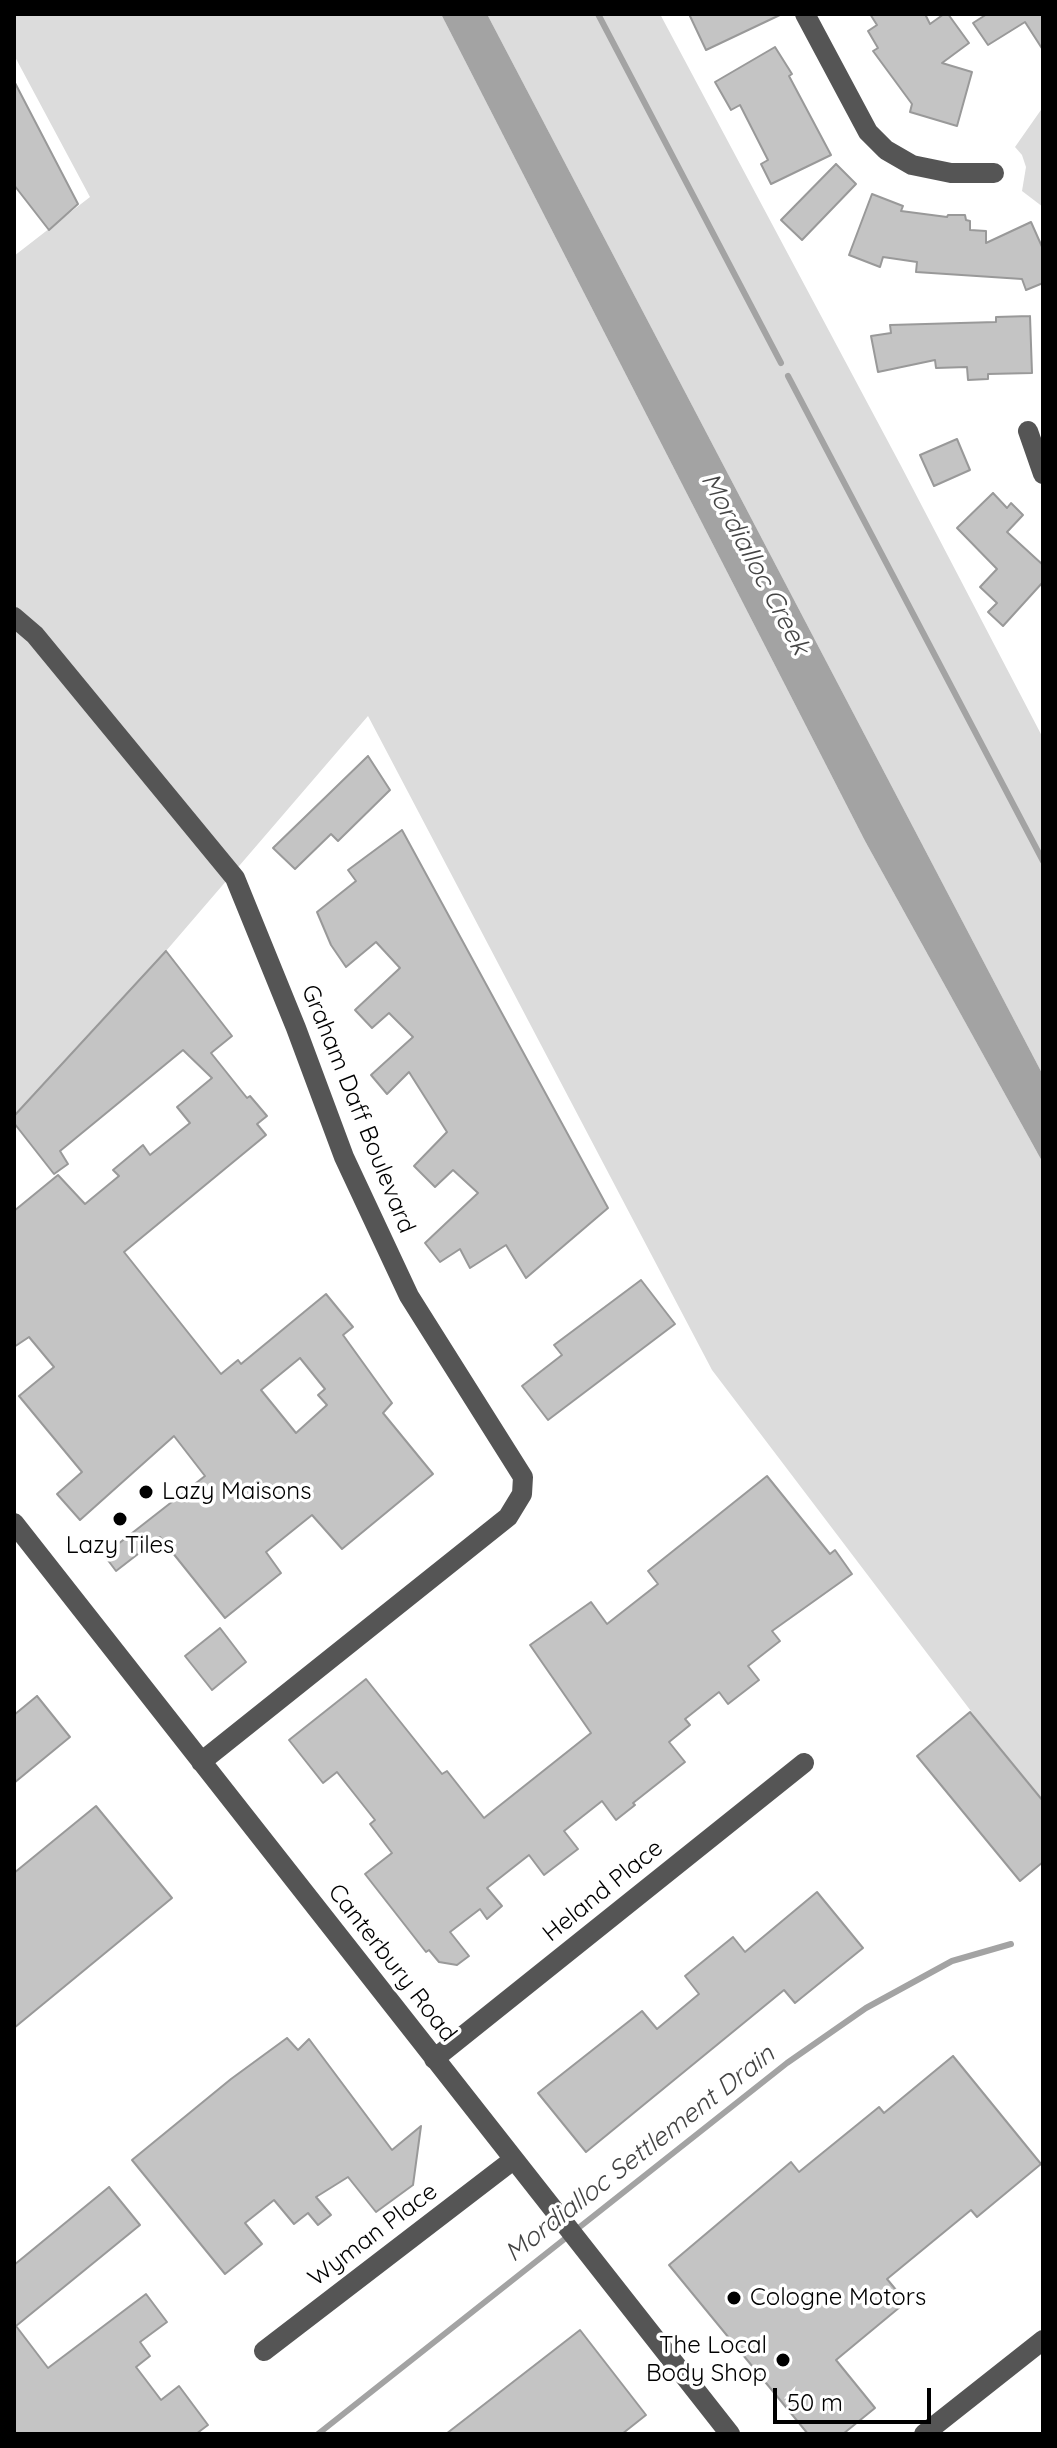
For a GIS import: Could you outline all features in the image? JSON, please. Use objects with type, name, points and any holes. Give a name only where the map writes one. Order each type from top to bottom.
[{"type":"street","points":[[805,14],[868,132],[886,150],[912,165],[951,173],[994,173]]},
{"type":"street","points":[[1028,431],[1043,474]]},
{"type":"street","name":"Graham Daff Boulevard","points":[[14,617],[35,635],[235,878],[344,1157],[409,1296],[523,1477],[522,1494],[508,1517],[201,1762]]},
{"type":"street","name":"Canterbury Road","points":[[14,1523],[730,2434]]},
{"type":"street","name":"Heland Place","points":[[434,2059],[804,1763]]},
{"type":"street","name":"Wyman Place","points":[[264,2351],[513,2160]]},
{"type":"street","points":[[924,2434],[1043,2340]]},
{"type":"shaded area","points":[[14,14],[441,14],[865,841],[1043,1163],[1043,1806],[712,1370],[368,716],[166,951],[14,1116],[14,256],[90,197],[14,55]]},
{"type":"shaded area","points":[[487,14],[660,14],[900,464],[1043,738],[1043,1075]]},
{"type":"shaded area","points":[[1043,107],[1043,207],[1022,191],[1026,167],[1015,147]]},
{"type":"water","name":"Mordialloc Creek","points":[[441,14],[487,14],[1043,1075],[1043,1163],[865,841]]},
{"type":"building","points":[[689,14],[782,14],[706,50]]},
{"type":"building","points":[[870,14],[925,14],[930,24],[948,14],[969,43],[942,63],[972,72],[957,126],[910,112],[912,104],[873,51],[878,48],[868,31],[877,25]]},
{"type":"building","points":[[987,14],[1043,14],[1043,50],[1025,22],[988,45],[973,23]]},
{"type":"building","points":[[775,47],[792,74],[789,76],[831,155],[771,184],[761,164],[768,160],[740,105],[731,110],[715,82]]},
{"type":"building","points":[[14,81],[78,204],[49,230],[14,185]]},
{"type":"building","points":[[836,164],[856,184],[802,240],[781,220]]},
{"type":"building","points":[[872,194],[903,206],[901,211],[947,217],[965,215],[966,220],[970,221],[970,230],[986,231],[986,243],[1031,222],[1043,249],[1043,283],[1026,290],[1022,279],[916,272],[917,262],[883,257],[880,267],[849,255]]},
{"type":"building","points":[[1030,316],[1032,373],[988,374],[988,379],[968,380],[967,367],[936,368],[935,360],[878,372],[871,336],[891,333],[890,325],[996,322],[996,317]]},
{"type":"building","points":[[957,439],[970,470],[934,486],[920,455]]},
{"type":"building","points":[[993,493],[1007,508],[1011,503],[1023,515],[1007,532],[1043,565],[1043,582],[1003,626],[988,612],[997,603],[980,587],[997,569],[957,528]]},
{"type":"building","points":[[368,756],[390,790],[338,841],[331,834],[295,869],[273,848]]},
{"type":"building","points":[[402,830],[608,1208],[526,1278],[506,1245],[470,1268],[460,1249],[440,1262],[425,1243],[478,1193],[453,1170],[435,1187],[414,1166],[447,1132],[409,1072],[387,1094],[371,1075],[413,1037],[389,1013],[372,1028],[355,1010],[400,968],[376,942],[346,967],[331,945],[317,912],[356,881],[348,870]]},
{"type":"building","points":[[166,951],[232,1036],[211,1053],[247,1098],[250,1096],[267,1116],[257,1124],[266,1135],[124,1252],[221,1374],[238,1360],[241,1364],[326,1294],[353,1327],[343,1335],[392,1403],[383,1413],[433,1474],[342,1549],[312,1515],[266,1552],[281,1573],[225,1618],[160,1537],[116,1571],[104,1555],[205,1476],[174,1436],[80,1520],[57,1494],[82,1472],[19,1396],[54,1367],[29,1337],[14,1347],[14,1211],[58,1175],[85,1204],[119,1176],[113,1170],[143,1145],[150,1155],[190,1123],[177,1107],[212,1078],[183,1050],[60,1151],[68,1164],[54,1174],[14,1123],[14,1116]],"holes":[[[300,1358],[325,1389],[318,1395],[327,1405],[296,1433],[261,1390]]]},
{"type":"building","points":[[641,1280],[675,1324],[548,1420],[522,1386],[562,1355],[554,1345]]},
{"type":"building","points":[[767,1476],[830,1554],[835,1550],[852,1574],[772,1631],[780,1641],[748,1666],[759,1680],[728,1704],[719,1692],[685,1719],[690,1725],[669,1742],[685,1762],[616,1820],[602,1801],[564,1831],[578,1849],[544,1875],[529,1855],[487,1888],[502,1906],[487,1919],[480,1909],[450,1932],[469,1956],[457,1965],[439,1962],[429,1950],[426,1952],[365,1874],[392,1853],[370,1824],[375,1820],[337,1772],[323,1783],[289,1740],[366,1679],[442,1774],[447,1771],[484,1818],[591,1733],[530,1645],[591,1602],[607,1624],[658,1584],[648,1571]]},
{"type":"building","points":[[220,1628],[246,1662],[212,1690],[185,1656]]},
{"type":"building","points":[[37,1696],[70,1737],[14,1783],[14,1715]]},
{"type":"building","points":[[970,1712],[1043,1801],[1043,1862],[1020,1881],[917,1756]]},
{"type":"building","points":[[96,1806],[172,1898],[14,2028],[14,1873]]},
{"type":"building","points":[[817,1892],[863,1948],[795,2003],[784,1990],[586,2152],[538,2093],[642,2011],[657,2029],[699,1994],[685,1976],[733,1937],[745,1952]]},
{"type":"building","points":[[287,2038],[298,2050],[309,2039],[392,2150],[421,2126],[413,2185],[376,2212],[348,2177],[316,2197],[331,2215],[318,2225],[308,2213],[294,2224],[274,2200],[245,2223],[262,2244],[225,2274],[132,2160],[231,2079]]},
{"type":"building","points":[[953,2056],[1041,2164],[977,2217],[971,2210],[887,2279],[906,2302],[836,2360],[875,2408],[843,2434],[808,2434],[669,2265],[791,2162],[799,2172],[879,2107],[884,2113]]},
{"type":"building","points":[[109,2187],[140,2225],[16,2326],[48,2368],[146,2294],[167,2322],[140,2342],[150,2356],[136,2367],[161,2400],[179,2386],[208,2425],[196,2434],[14,2434],[14,2265]]},
{"type":"building","points":[[580,2330],[646,2415],[622,2434],[446,2434]]},
{"type":"waterway","points":[[598,14],[781,363]]},
{"type":"waterway","points":[[788,376],[1043,861]]},
{"type":"waterway","name":"Mordialloc Settlement Drain","points":[[318,2434],[787,2063],[866,2008],[952,1961],[1011,1944]]},
{"type":"place","name":"Lazy Maisons","points":[[146,1492]]},
{"type":"place","name":"Lazy Tiles","points":[[120,1519]]},
{"type":"place","name":"Cologne Motors","points":[[734,2298]]},
{"type":"place","name":"The Local Body Shop","points":[[783,2360]]}]
